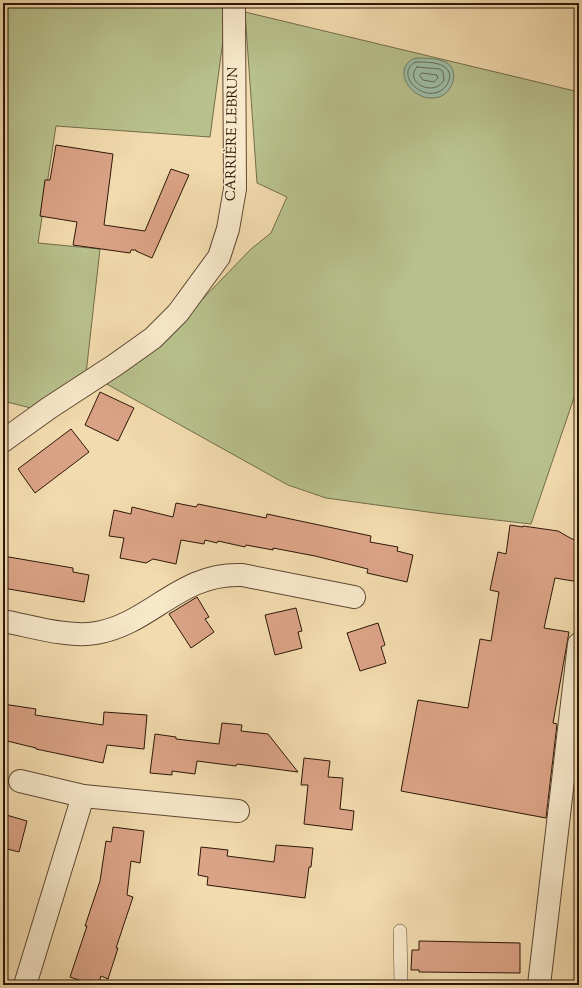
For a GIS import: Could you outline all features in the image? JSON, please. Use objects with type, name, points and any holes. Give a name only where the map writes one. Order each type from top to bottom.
[{"type":"street","name":"CARRIÈRE LEBRUN","points":[[3,441],[153,338],[178,313],[219,256],[228,229],[235,189],[234,10]]},
{"type":"street","points":[[3,621],[68,633],[98,633],[126,624],[169,597],[199,581],[215,576],[230,574],[242,575],[354,597]]},
{"type":"street","points":[[539,985],[579,644]]},
{"type":"street","points":[[20,780],[83,796],[238,811]]},
{"type":"street","points":[[25,985],[83,796]]},
{"type":"lane","points":[[400,931],[401,985]]},
{"type":"shaded area","points":[[3,3],[228,3],[210,137],[56,126],[38,243],[100,249],[86,374],[31,408],[3,401]]},
{"type":"shaded area","points":[[245,12],[579,92],[579,383],[531,524],[326,498],[288,485],[103,382],[163,340],[251,249],[271,233],[287,197],[257,183]]},
{"type":"water","points":[[416,58],[430,58],[449,64],[454,74],[452,85],[444,94],[439,97],[429,98],[420,96],[407,84],[404,76],[404,69],[408,63]]},
{"type":"building","points":[[56,145],[113,154],[104,225],[145,231],[171,169],[189,175],[152,258],[136,250],[131,250],[130,253],[73,245],[77,222],[40,216],[45,180],[50,180]]},
{"type":"building","points":[[100,392],[134,408],[118,441],[85,425]]},
{"type":"building","points":[[71,429],[89,452],[35,493],[18,469]]},
{"type":"building","points":[[176,503],[196,507],[198,504],[266,518],[267,514],[371,536],[370,542],[398,547],[397,551],[413,555],[407,582],[367,573],[368,569],[315,556],[273,548],[273,550],[246,545],[245,547],[218,541],[217,543],[205,540],[204,544],[181,540],[176,564],[153,559],[146,563],[120,558],[124,538],[109,536],[114,510],[131,514],[132,507],[173,517]]},
{"type":"building","points":[[510,525],[558,531],[572,539],[579,540],[579,582],[555,578],[544,628],[569,632],[553,723],[557,724],[546,818],[401,791],[418,700],[468,708],[480,639],[491,641],[499,592],[490,590],[498,552],[506,554]]},
{"type":"building","points":[[3,556],[73,568],[73,572],[89,575],[84,602],[3,588]]},
{"type":"building","points":[[197,597],[209,617],[205,619],[214,632],[191,648],[169,614]]},
{"type":"building","points":[[296,608],[302,631],[298,632],[302,648],[275,655],[265,615]]},
{"type":"building","points":[[378,623],[385,645],[381,647],[386,663],[360,671],[347,633]]},
{"type":"building","points":[[3,704],[36,709],[35,715],[103,725],[104,712],[147,715],[144,749],[107,745],[103,763],[36,749],[3,740]]},
{"type":"building","points":[[222,723],[242,725],[241,731],[268,734],[298,772],[237,764],[236,766],[197,761],[195,774],[172,771],[172,775],[150,773],[155,734],[176,737],[176,739],[219,744]]},
{"type":"building","points":[[304,758],[330,761],[328,777],[343,778],[340,809],[354,811],[352,830],[304,824],[308,785],[301,785]]},
{"type":"building","points":[[3,814],[27,821],[19,852],[3,848]]},
{"type":"building","points":[[113,827],[144,831],[140,863],[131,861],[127,895],[133,897],[116,948],[118,948],[108,979],[101,976],[98,985],[93,985],[70,977],[100,881],[106,841],[111,842]]},
{"type":"building","points":[[276,845],[313,848],[305,898],[207,885],[208,877],[198,875],[201,847],[228,850],[227,856],[274,862]]},
{"type":"building","points":[[419,941],[520,943],[520,973],[419,972],[419,970],[411,970],[412,950],[419,950]]}]
